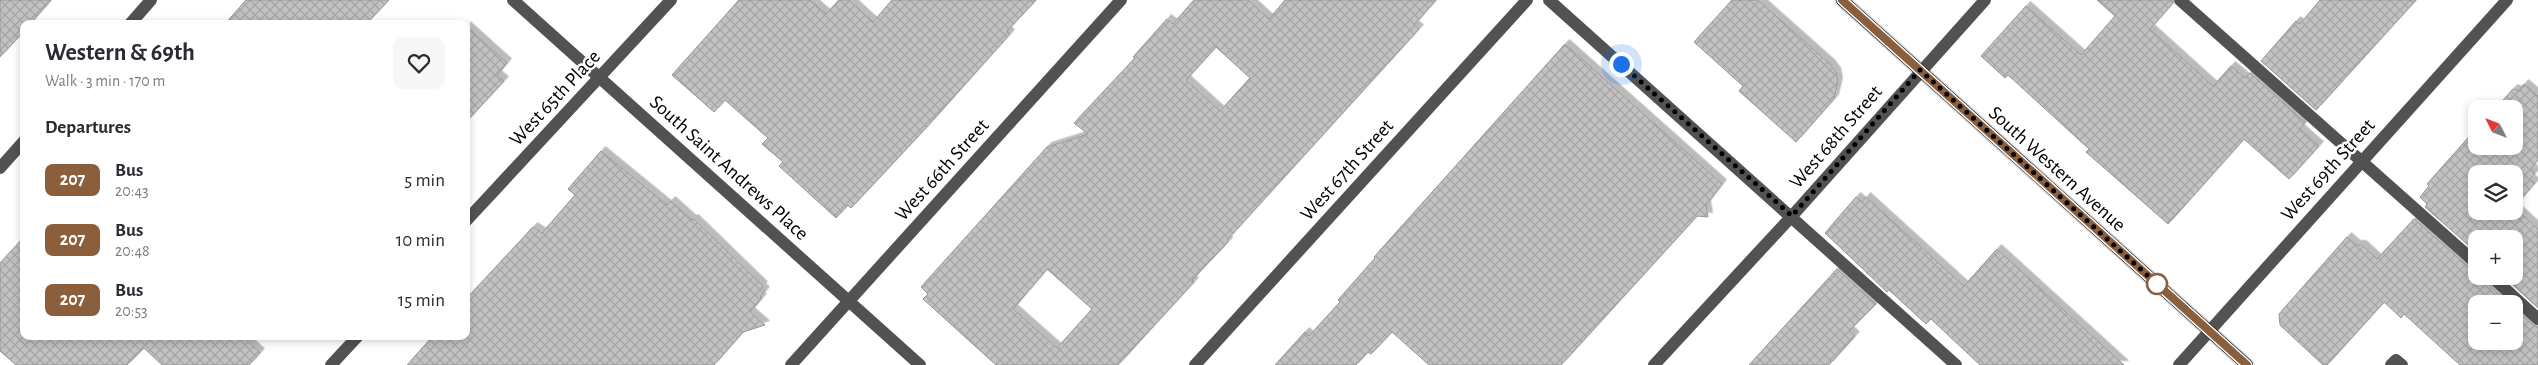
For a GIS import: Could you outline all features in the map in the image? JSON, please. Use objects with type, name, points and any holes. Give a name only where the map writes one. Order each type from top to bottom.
[{"type":"main road","name":"South Western Avenue","points":[[1842,0],[2247,365]]},
{"type":"street","points":[[134,20],[151,0]]},
{"type":"street","name":"South Saint Andrews Place","points":[[512,0],[920,365]]},
{"type":"street","name":"West 65th Place","points":[[470,217],[671,0]]},
{"type":"street","name":"West 66th Street","points":[[790,365],[1121,0]]},
{"type":"street","name":"West 67th Street","points":[[1195,365],[1527,0]]},
{"type":"street","points":[[1549,0],[1956,365]]},
{"type":"street","name":"West 68th Street","points":[[1654,365],[1792,216],[1920,70],[1985,0]]},
{"type":"street","points":[[2180,0],[2468,256]]},
{"type":"street","name":"West 69th Street","points":[[2179,365],[2506,0]]},
{"type":"street","points":[[0,168],[20,146]]},
{"type":"street","points":[[2501,285],[2538,319]]},
{"type":"street","points":[[331,365],[354,340]]},
{"type":"street","points":[[2392,365],[2396,360],[2402,365]]},
{"type":"building","points":[[0,0],[51,0],[34,20],[20,20],[20,35],[0,57]]},
{"type":"building","points":[[246,0],[389,0],[370,20],[228,20]]},
{"type":"building","points":[[739,0],[810,0],[826,14],[839,0],[849,0],[873,22],[892,0],[1036,0],[1007,31],[1010,34],[925,129],[851,208],[848,205],[836,218],[779,166],[783,162],[762,144],[768,138],[725,100],[714,112],[672,75]]},
{"type":"building","points":[[1194,0],[1248,0],[1269,19],[1285,0],[1436,0],[1414,25],[1419,29],[1227,240],[1228,242],[1192,280],[1194,282],[1118,365],[996,365],[923,299],[928,294],[921,287],[1047,147],[1088,134],[1074,123],[1135,58],[1133,57],[1167,19],[1173,24]],"holes":[[[1216,47],[1250,78],[1220,111],[1186,80]],[[1047,269],[1092,309],[1057,348],[1013,309]]]},
{"type":"building","points":[[1732,0],[1758,0],[1830,64],[1836,72],[1838,82],[1834,99],[1796,142],[1739,91],[1743,86],[1694,42]]},
{"type":"building","points":[[2097,0],[2172,0],[2173,3],[2150,29],[2213,86],[2231,66],[2245,78],[2250,73],[2305,122],[2300,129],[2319,146],[2289,179],[2244,139],[2168,224],[2086,152],[2089,149],[2008,75],[2005,78],[1981,56],[2026,6],[2081,55],[2115,16]]},
{"type":"building","points":[[2320,0],[2416,0],[2316,110],[2261,61],[2296,21],[2300,24]]},
{"type":"building","points":[[470,30],[507,63],[497,75],[504,81],[470,118]]},
{"type":"building","points":[[1565,44],[1722,184],[1706,205],[1708,217],[1697,216],[1561,365],[1429,365],[1392,332],[1371,354],[1368,352],[1356,365],[1275,365],[1305,332],[1309,336],[1340,302],[1338,300],[1374,257]]},
{"type":"building","points":[[2524,84],[2538,96],[2538,160],[2531,168],[2535,173],[2530,179],[2535,183],[2523,197],[2523,165],[2468,165],[2468,220],[2523,220],[2523,215],[2538,229],[2538,308],[2513,285],[2523,285],[2523,230],[2468,230],[2468,245],[2425,207],[2427,204],[2420,197],[2429,186],[2427,184],[2468,138],[2468,155],[2523,155],[2523,100],[2503,100],[2513,89],[2518,91]]},
{"type":"building","points":[[601,151],[667,205],[671,201],[692,220],[694,219],[763,286],[761,288],[765,291],[760,297],[762,298],[750,312],[765,325],[743,332],[714,365],[407,365],[429,340],[470,340],[470,295],[533,227],[542,233],[575,195],[568,189]]},
{"type":"building","points":[[1856,197],[1862,202],[1866,197],[1964,286],[1997,249],[2124,365],[1980,365],[1931,319],[1926,324],[1889,290],[1887,292],[1825,233]]},
{"type":"building","points":[[2414,219],[2468,266],[2468,285],[2489,285],[2500,295],[2468,295],[2468,350],[2523,350],[2523,316],[2538,327],[2538,365],[2460,365],[2404,314],[2401,318],[2384,302],[2327,365],[2323,365],[2280,325],[2279,314],[2347,237],[2356,245],[2362,245],[2377,259]]},
{"type":"building","points":[[20,241],[20,340],[246,340],[260,353],[249,365],[162,365],[144,348],[127,365],[16,365],[0,351],[0,263]]},
{"type":"building","points":[[1837,269],[1876,304],[1849,331],[1855,336],[1829,365],[1749,365]]},
{"type":"bus line","name":"207","points":[[1842,0],[2247,365]]},
{"type":"route","points":[[1621,64],[1792,216],[1920,70],[2157,284]]}]
